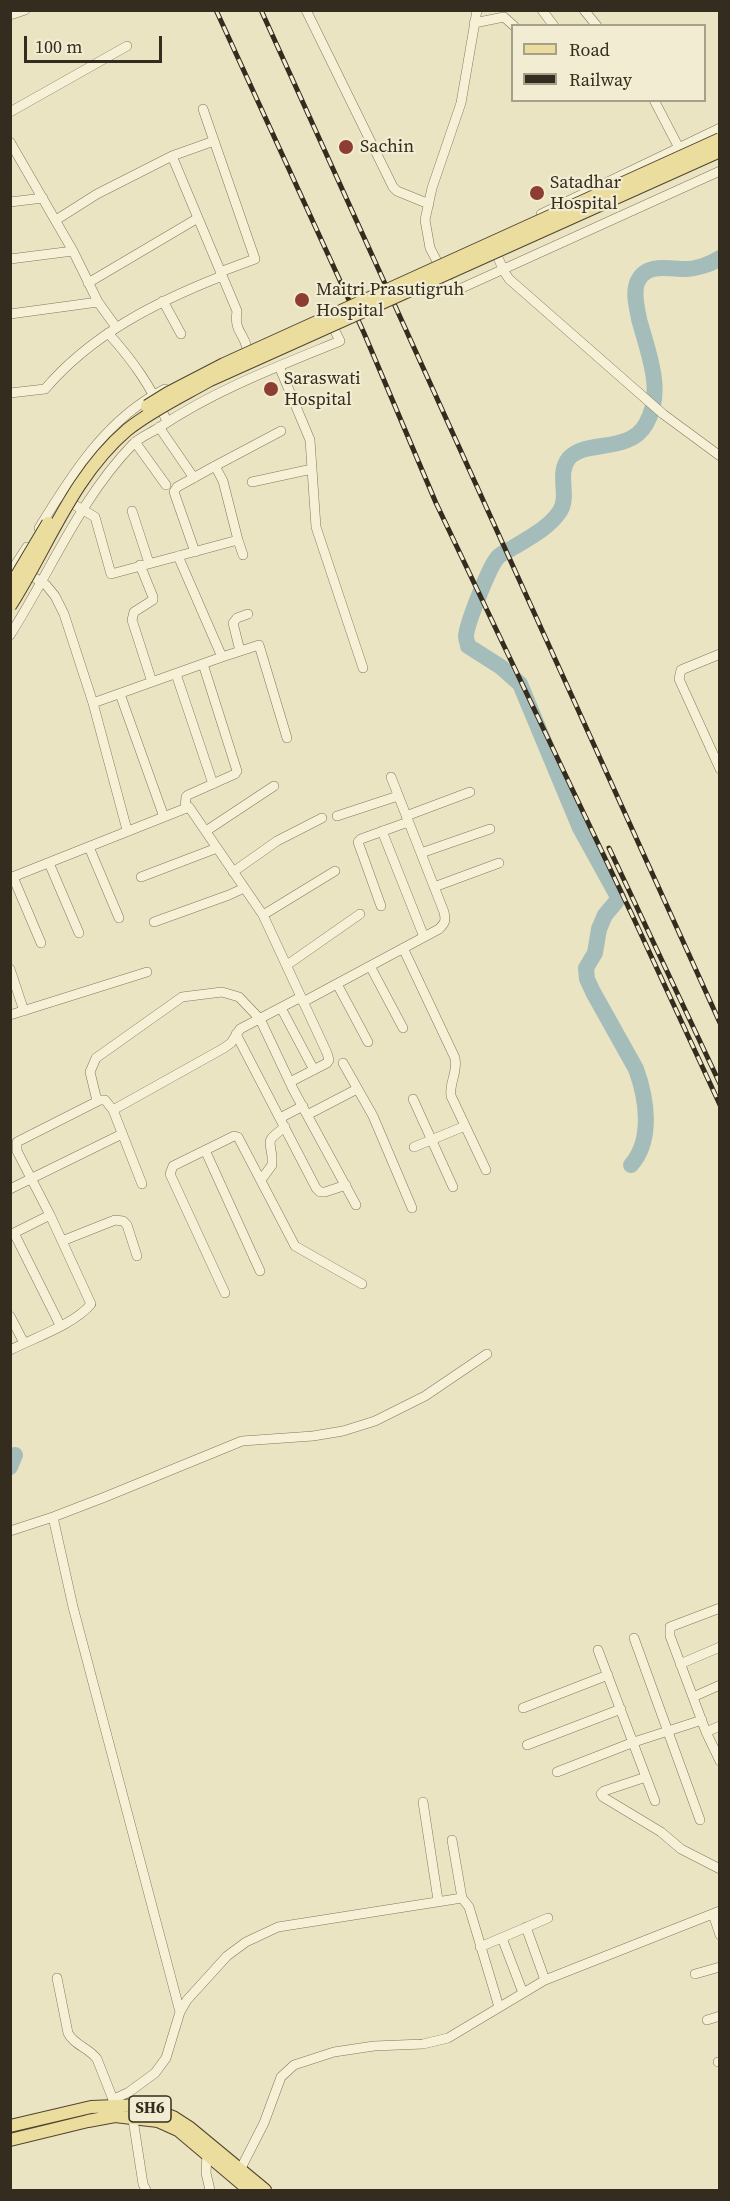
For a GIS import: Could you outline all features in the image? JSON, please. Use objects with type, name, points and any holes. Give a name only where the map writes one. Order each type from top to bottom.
[{"type":"main road","points":[[10,587],[60,502],[96,453],[133,416],[168,393],[224,364],[720,139]]},
{"type":"main road","points":[[10,606],[59,519],[92,468],[126,432],[151,412],[210,380],[720,150]]},
{"type":"main road","name":"SH6","points":[[131,2111],[141,2105],[173,2117],[190,2128],[237,2174],[249,2190]]},
{"type":"main road","name":"SH6","points":[[10,2140],[88,2121],[115,2107]]},
{"type":"main road","name":"SH6","points":[[10,2126],[91,2108],[115,2107],[131,2111],[178,2130],[207,2154],[265,2190]]},
{"type":"street","points":[[10,15],[25,10]]},
{"type":"street","points":[[306,10],[393,187],[397,191],[429,204]]},
{"type":"street","points":[[542,10],[552,24]]},
{"type":"street","points":[[584,10],[595,24]]},
{"type":"street","points":[[476,11],[461,103],[432,188],[425,220],[430,248],[453,292],[720,171]]},
{"type":"street","points":[[474,23],[504,17],[512,24]]},
{"type":"street","points":[[11,111],[127,46]]},
{"type":"street","points":[[655,102],[678,146]]},
{"type":"street","points":[[10,393],[45,388],[57,375],[112,330],[163,301],[255,259],[203,109]]},
{"type":"street","points":[[438,263],[678,146],[720,128]]},
{"type":"street","points":[[56,220],[97,194],[172,156],[214,141]]},
{"type":"street","points":[[10,142],[73,251],[112,330],[154,394],[163,424],[194,478]]},
{"type":"street","points":[[172,156],[237,311],[235,325],[246,342],[247,348]]},
{"type":"street","points":[[10,202],[43,198]]},
{"type":"street","points":[[88,283],[198,218]]},
{"type":"street","points":[[490,239],[509,279],[663,414],[720,456]]},
{"type":"street","points":[[10,259],[73,251]]},
{"type":"street","points":[[163,301],[181,334]]},
{"type":"street","points":[[10,314],[98,302]]},
{"type":"street","points":[[10,635],[42,581],[82,510],[106,475],[135,442],[212,397],[340,341],[327,315],[247,348],[154,394],[113,426],[88,453],[13,570],[42,581],[55,596],[64,614],[93,704],[127,830]]},
{"type":"street","points":[[279,366],[308,433],[316,527],[363,668]]},
{"type":"street","points":[[195,552],[174,492],[177,487],[281,431]]},
{"type":"street","points":[[135,442],[166,484]]},
{"type":"street","points":[[215,466],[223,481],[243,555]]},
{"type":"street","points":[[252,482],[312,469]]},
{"type":"street","points":[[59,495],[95,517],[111,574],[238,540]]},
{"type":"street","points":[[132,511],[153,597],[153,600],[134,612],[132,620],[152,682]]},
{"type":"street","points":[[178,556],[222,657]]},
{"type":"street","points":[[240,651],[233,623],[237,618],[248,614]]},
{"type":"street","points":[[93,704],[260,645],[287,738]]},
{"type":"street","points":[[720,654],[681,670],[679,679],[720,769]]},
{"type":"street","points":[[184,809],[188,795],[236,774],[237,771],[203,664]]},
{"type":"street","points":[[176,674],[213,784]]},
{"type":"street","points":[[120,694],[164,817]]},
{"type":"street","points":[[113,1110],[224,1048],[231,1043],[240,1029],[337,984],[439,929],[444,924],[446,919],[391,777]]},
{"type":"street","points":[[206,831],[274,786]]},
{"type":"street","points":[[381,906],[358,842],[470,792]]},
{"type":"street","points":[[337,816],[398,796]]},
{"type":"street","points":[[41,943],[12,878],[189,807],[263,915],[329,1057],[327,1063],[290,1082]]},
{"type":"street","points":[[233,872],[277,841],[322,818]]},
{"type":"street","points":[[421,853],[490,829]]},
{"type":"street","points":[[382,831],[423,937]]},
{"type":"street","points":[[89,847],[119,918]]},
{"type":"street","points":[[141,877],[217,848]]},
{"type":"street","points":[[49,863],[79,933]]},
{"type":"street","points":[[434,887],[499,863]]},
{"type":"street","points":[[263,915],[335,871]]},
{"type":"street","points":[[154,922],[244,888]]},
{"type":"street","points":[[287,965],[360,914]]},
{"type":"street","points":[[403,948],[455,1058],[456,1073],[450,1083],[450,1090],[486,1170]]},
{"type":"street","points":[[370,966],[403,1028]]},
{"type":"street","points":[[10,969],[24,1011]]},
{"type":"street","points":[[10,1015],[147,972]]},
{"type":"street","points":[[337,984],[368,1042]]},
{"type":"street","points":[[98,1101],[90,1072],[96,1058],[182,997],[222,992],[239,996],[260,1019],[290,1082],[356,1205]]},
{"type":"street","points":[[281,1008],[314,1070]]},
{"type":"street","points":[[236,1034],[316,1188],[320,1192],[325,1192],[346,1185]]},
{"type":"street","points":[[343,1063],[373,1116],[412,1208]]},
{"type":"street","points":[[261,1180],[272,1165],[268,1143],[282,1122],[357,1089]]},
{"type":"street","points":[[412,1099],[453,1187]]},
{"type":"street","points":[[10,1350],[60,1325],[86,1310],[91,1304],[50,1215],[17,1151],[17,1142],[98,1101],[105,1100],[113,1110],[142,1184]]},
{"type":"street","points":[[414,1147],[465,1126]]},
{"type":"street","points":[[10,1189],[122,1134]]},
{"type":"street","points":[[225,1293],[170,1170],[173,1166],[229,1137],[238,1137],[295,1246],[362,1284]]},
{"type":"street","points":[[205,1149],[260,1271]]},
{"type":"street","points":[[50,1215],[12,1234],[60,1325]]},
{"type":"street","points":[[62,1241],[115,1220],[123,1221],[127,1226],[137,1256]]},
{"type":"street","points":[[10,1316],[24,1343]]},
{"type":"street","points":[[10,1531],[53,1517],[242,1441],[313,1436],[343,1431],[375,1421],[425,1396],[487,1354]]},
{"type":"street","points":[[53,1517],[76,1618],[180,2012]]},
{"type":"street","points":[[720,1608],[670,1628],[670,1636],[680,1664],[706,1732],[720,1761]]},
{"type":"street","points":[[634,1638],[700,1820]]},
{"type":"street","points":[[680,1664],[720,1647]]},
{"type":"street","points":[[598,1650],[655,1801]]},
{"type":"street","points":[[523,1708],[608,1675]]},
{"type":"street","points":[[693,1697],[720,1685]]},
{"type":"street","points":[[527,1745],[621,1709]]},
{"type":"street","points":[[557,1772],[634,1742],[702,1720]]},
{"type":"street","points":[[706,1732],[720,1726]]},
{"type":"street","points":[[646,1777],[601,1794],[661,1832],[681,1849],[720,1869]]},
{"type":"street","points":[[423,1802],[438,1900]]},
{"type":"street","points":[[452,1840],[462,1898],[469,1907],[499,2007]]},
{"type":"street","points":[[57,1978],[68,2033],[97,2059],[115,2107],[129,2092],[161,2066],[166,2058],[180,2012],[187,2000],[227,1956],[263,1933],[278,1927],[309,1921],[462,1898]]},
{"type":"street","points":[[237,2174],[264,2122],[281,2077],[294,2065],[333,2052],[374,2046],[423,2044],[448,2038],[545,1980],[716,1913],[720,1935]]},
{"type":"street","points":[[480,1947],[548,1918]]},
{"type":"street","points":[[526,1928],[545,1980]]},
{"type":"street","points":[[502,1938],[523,1993]]},
{"type":"street","points":[[695,1974],[720,1967]]},
{"type":"street","points":[[707,2020],[720,2016]]},
{"type":"street","points":[[131,2111],[143,2184],[146,2190]]},
{"type":"street","points":[[207,2154],[206,2173],[210,2190]]},
{"type":"waterway","points":[[631,1165],[643,1144],[646,1119],[643,1093],[636,1069],[587,979],[586,968],[595,953],[599,929],[605,915],[618,897],[580,828],[520,684],[501,667],[468,646],[466,637],[479,596],[494,562],[498,557],[539,532],[560,511],[564,498],[565,464],[569,458],[576,452],[629,439],[639,433],[646,424],[652,411],[655,385],[636,301],[635,292],[641,276],[651,269],[694,268],[720,258]]},
{"type":"waterway","points":[[10,1467],[15,1455]]},
{"type":"railway","points":[[216,10],[364,333],[436,503],[720,1105]]},
{"type":"railway","points":[[261,10],[720,1023]]},
{"type":"railway","points":[[609,848],[720,1084]]},
{"type":"place","name":"Sachin","points":[[346,147]]},
{"type":"place","name":"Satadhar Hospital","points":[[537,193]]},
{"type":"place","name":"Maitri Prasutigruh Hospital","points":[[302,300]]},
{"type":"place","name":"Saraswati Hospital","points":[[271,389]]}]
